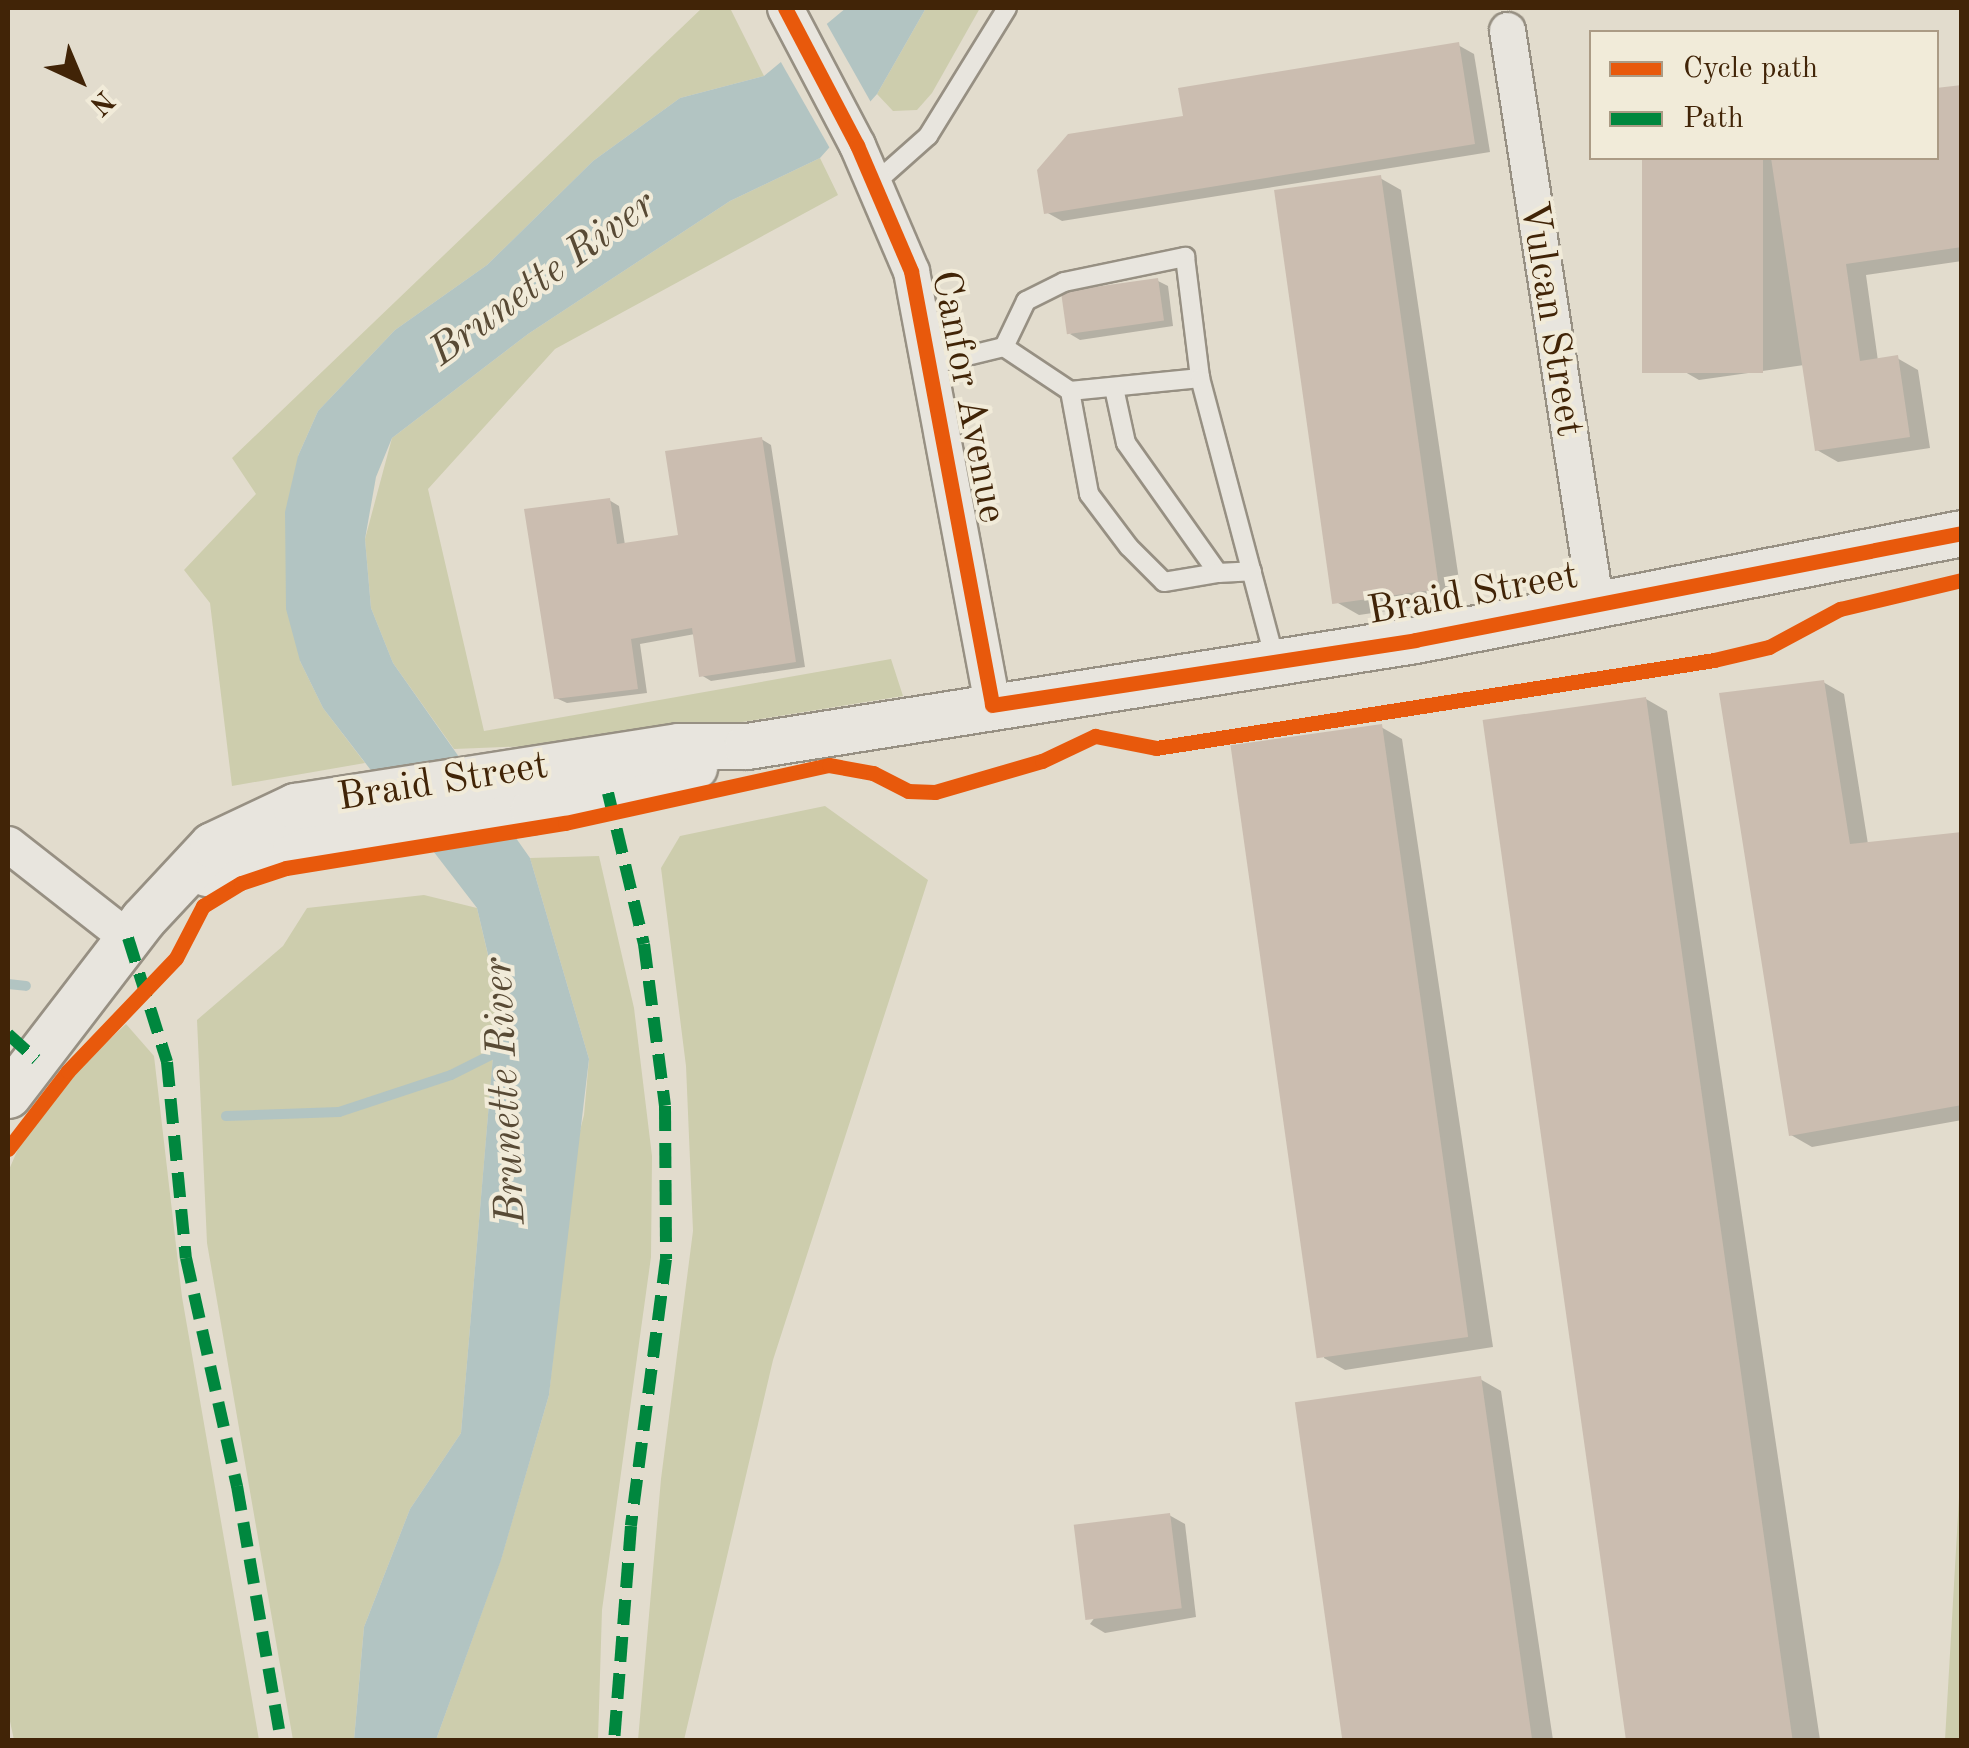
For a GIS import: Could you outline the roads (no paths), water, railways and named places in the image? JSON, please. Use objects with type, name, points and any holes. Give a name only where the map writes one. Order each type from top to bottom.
[{"type":"street","name":"Vulcan Street","points":[[1509,15],[1596,607]]},
{"type":"street","name":"Canfor Avenue","points":[[792,22],[857,145],[910,272],[992,705]]},
{"type":"street","name":"Braid Street","points":[[355,816],[488,777],[678,746],[747,746],[1596,607],[1962,533]]},
{"type":"street","name":"Braid Street","points":[[8,1095],[168,892],[212,845],[264,816],[533,810],[682,772],[747,746]]},
{"type":"street","points":[[8,844],[128,938]]},
{"type":"lane","points":[[875,184],[928,136],[1006,8]]},
{"type":"lane","points":[[1004,347],[1026,302],[1064,282],[1185,257],[1200,378],[1275,660]]},
{"type":"lane","points":[[930,365],[1004,347],[1070,391],[1200,378]]},
{"type":"lane","points":[[1114,388],[1126,443],[1218,574]]},
{"type":"lane","points":[[1070,391],[1089,494],[1129,547],[1164,582],[1252,571]]},
{"type":"water","name":"Brunette River","points":[[846,8],[926,8],[877,94],[820,158],[730,201],[528,334],[392,438],[376,477],[365,539],[371,608],[393,663],[530,858],[589,1059],[549,1395],[501,1560],[436,1740],[354,1740],[364,1627],[410,1509],[461,1433],[498,997],[477,908],[323,708],[300,661],[286,609],[285,512],[298,456],[318,411],[395,330],[487,265],[593,161],[680,98],[764,76]]},
{"type":"waterway","points":[[8,984],[26,986]]},
{"type":"waterway","name":"Brunette River","points":[[226,1116],[339,1112],[451,1075],[503,1049]]}]
